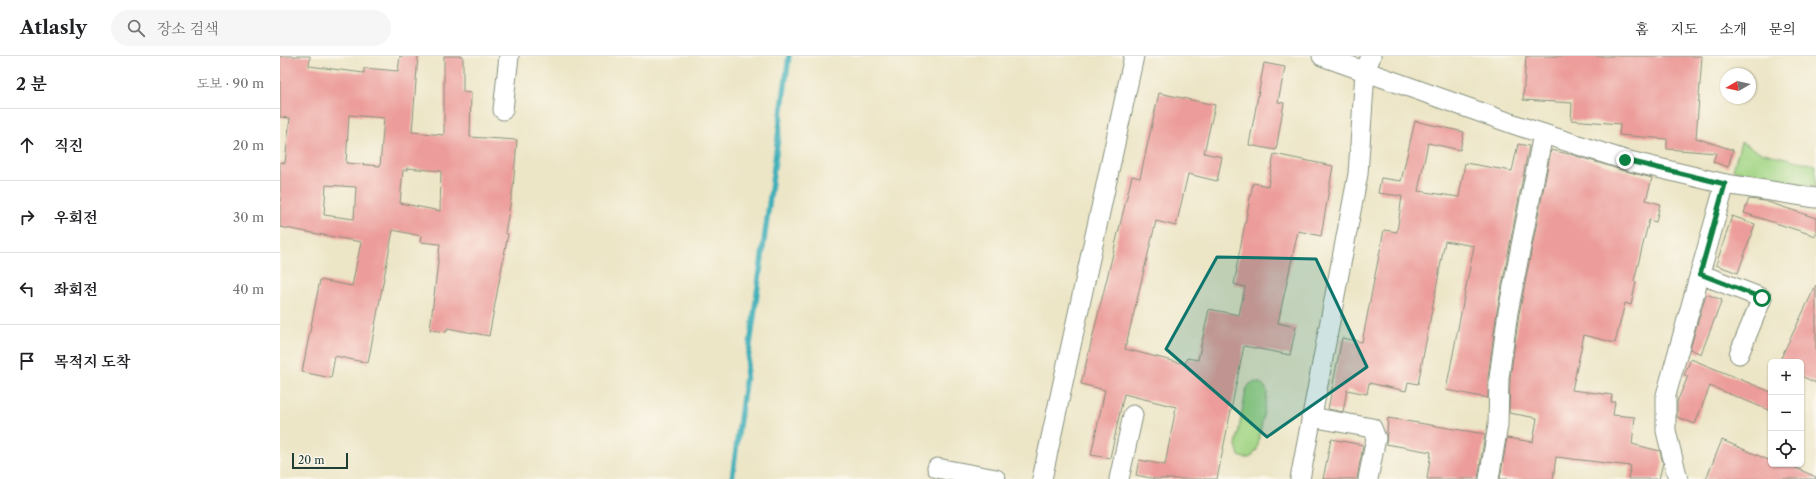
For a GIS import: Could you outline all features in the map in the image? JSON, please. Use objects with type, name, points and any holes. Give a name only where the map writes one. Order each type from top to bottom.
[{"type":"street","points":[[503,110],[509,56]]},
{"type":"street","points":[[1042,479],[1134,56]]},
{"type":"street","points":[[1322,56],[1368,64],[1543,134],[1625,160],[1725,184],[1816,198]]},
{"type":"street","points":[[1300,479],[1358,174],[1368,64]]},
{"type":"street","points":[[1488,479],[1498,425],[1499,378],[1508,312],[1543,134]]},
{"type":"street","points":[[1678,479],[1666,431],[1666,395],[1725,184]]},
{"type":"street","points":[[1700,274],[1762,298],[1739,354]]},
{"type":"street","points":[[1119,479],[1133,415]]},
{"type":"street","points":[[1311,417],[1372,428],[1376,438],[1368,479]]},
{"type":"street","points":[[936,468],[996,479]]},
{"type":"highlighted area","points":[[1217,257],[1316,259],[1367,367],[1267,437],[1166,349]]},
{"type":"green space","points":[[1741,142],[1760,152],[1816,165],[1816,187],[1733,170]]},
{"type":"green space","points":[[1253,382],[1263,385],[1266,389],[1267,395],[1257,450],[1250,458],[1244,458],[1239,456],[1236,445],[1246,390]]},
{"type":"building","points":[[280,56],[310,56],[309,66],[364,73],[364,68],[398,71],[400,56],[418,56],[412,132],[444,135],[444,56],[463,56],[463,92],[471,93],[470,137],[517,140],[513,188],[505,233],[508,234],[489,336],[447,328],[447,332],[430,330],[440,244],[420,242],[421,236],[393,230],[368,363],[335,356],[331,378],[302,372],[320,280],[352,286],[361,242],[280,227],[280,162],[285,163],[290,118],[280,117]],"holes":[[[349,115],[384,118],[380,166],[346,163]],[[407,168],[441,171],[440,211],[400,203],[403,170],[407,170]],[[326,185],[356,187],[354,219],[324,215]]]},
{"type":"building","points":[[1526,56],[1702,56],[1696,138],[1733,150],[1728,167],[1713,162],[1716,153],[1667,149],[1667,139],[1619,135],[1620,124],[1571,120],[1572,103],[1523,100]]},
{"type":"building","points":[[1264,63],[1285,67],[1278,102],[1284,103],[1276,150],[1249,145]]},
{"type":"building","points":[[1159,93],[1215,105],[1204,153],[1222,157],[1217,181],[1188,174],[1176,226],[1156,221],[1125,349],[1185,364],[1187,358],[1198,360],[1209,309],[1239,315],[1245,287],[1234,284],[1253,183],[1268,186],[1274,154],[1333,166],[1321,236],[1298,231],[1278,323],[1296,327],[1290,355],[1244,346],[1217,479],[1155,479],[1136,475],[1139,460],[1165,465],[1176,407],[1124,394],[1110,458],[1091,455],[1105,390],[1081,384],[1132,176],[1140,178]]},
{"type":"building","points":[[1415,121],[1464,132],[1460,150],[1428,143],[1418,191],[1459,197],[1465,163],[1512,171],[1518,144],[1529,146],[1497,311],[1488,377],[1488,398],[1446,390],[1474,246],[1445,241],[1418,384],[1408,382],[1406,391],[1369,383],[1367,394],[1347,390],[1343,412],[1328,409],[1342,338],[1362,342],[1384,230],[1397,232],[1402,196],[1378,193],[1381,178],[1401,181]]},
{"type":"building","points":[[1551,150],[1652,178],[1646,200],[1660,204],[1656,222],[1649,220],[1634,281],[1636,282],[1631,305],[1625,303],[1615,343],[1584,335],[1572,390],[1612,395],[1611,402],[1615,402],[1613,415],[1635,417],[1632,444],[1660,451],[1663,463],[1659,479],[1628,479],[1631,466],[1556,457],[1553,479],[1500,479],[1507,438],[1533,442],[1537,418],[1509,413],[1510,379],[1519,314]]},
{"type":"building","points":[[1749,199],[1765,201],[1816,218],[1816,236],[1744,213]]},
{"type":"building","points":[[1732,216],[1755,224],[1738,273],[1716,265]]},
{"type":"building","points":[[1816,285],[1816,383],[1804,377],[1804,359],[1780,359]]},
{"type":"building","points":[[1706,294],[1722,300],[1701,354],[1690,349]]},
{"type":"building","points":[[1691,359],[1768,391],[1768,410],[1710,386],[1695,424],[1677,417],[1677,402],[1688,376],[1684,375]]},
{"type":"building","points":[[1388,418],[1485,434],[1478,479],[1427,479],[1431,452],[1386,444]]},
{"type":"building","points":[[1331,439],[1363,445],[1357,479],[1323,479]]},
{"type":"building","points":[[1722,440],[1768,460],[1768,467],[1794,467],[1816,477],[1816,479],[1706,479]]},
{"type":"waterway","points":[[732,479],[789,56]]},
{"type":"route","points":[[1625,160],[1725,184],[1700,274],[1762,298]]}]
